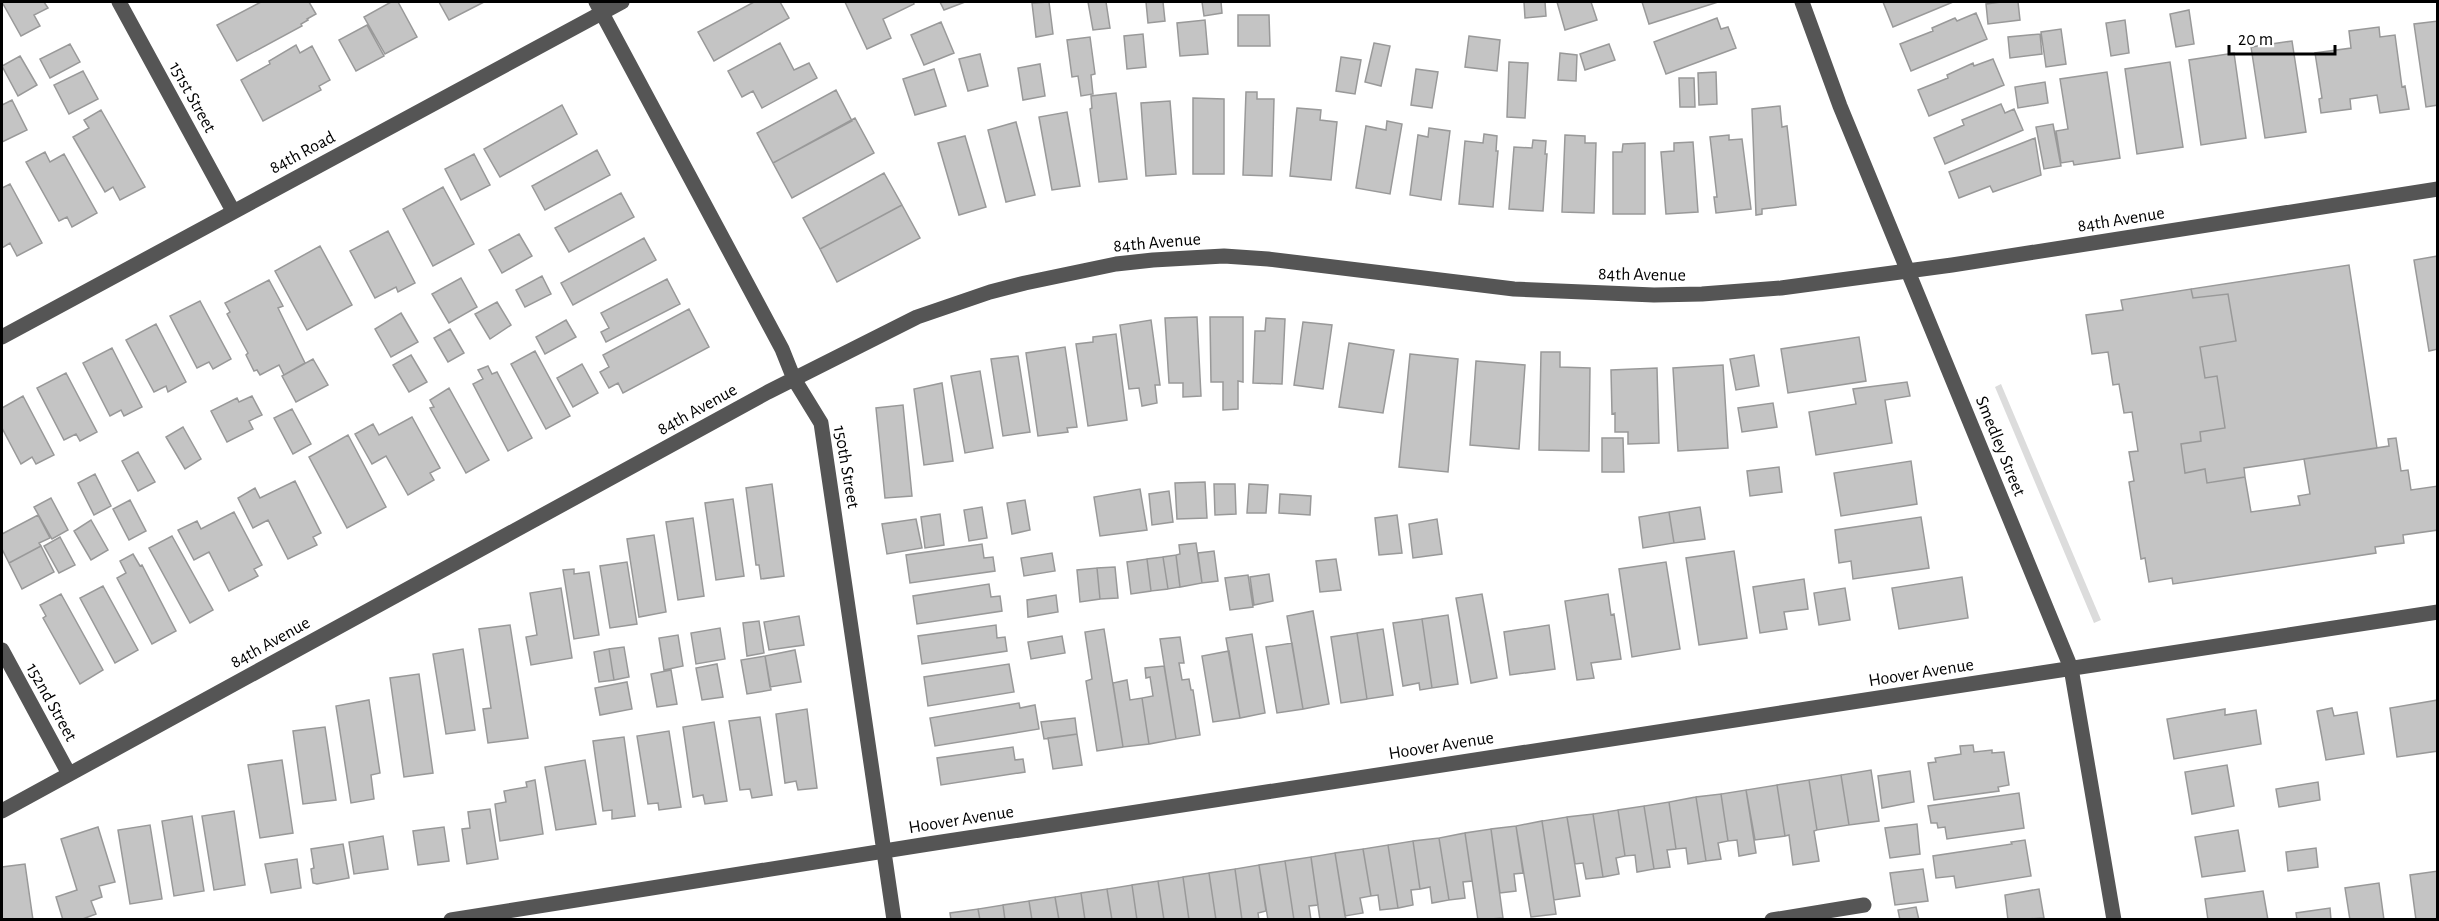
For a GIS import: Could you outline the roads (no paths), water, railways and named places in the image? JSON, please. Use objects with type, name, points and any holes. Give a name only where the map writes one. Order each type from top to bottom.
[{"type":"street","name":"151st Street","points":[[119,2],[233,211]]},
{"type":"street","name":"84th Road","points":[[2,337],[599,7],[622,2]]},
{"type":"street","name":"Smedley Street","points":[[1803,2],[1840,106],[2071,668],[2114,920]]},
{"type":"street","name":"150th Street","points":[[599,7],[782,349],[794,379],[817,414],[823,432],[894,920]]},
{"type":"street","name":"84th Avenue","points":[[2,811],[794,379],[917,317],[950,305],[1064,273],[1153,260],[1224,256],[1268,259],[1514,290],[1654,296],[1781,288],[2438,189]]},
{"type":"street","name":"Hoover Avenue","points":[[451,920],[884,851],[2438,612]]},
{"type":"street","name":"152nd Street","points":[[2,650],[69,774]]},
{"type":"street","points":[[1772,920],[1864,905]]}]
